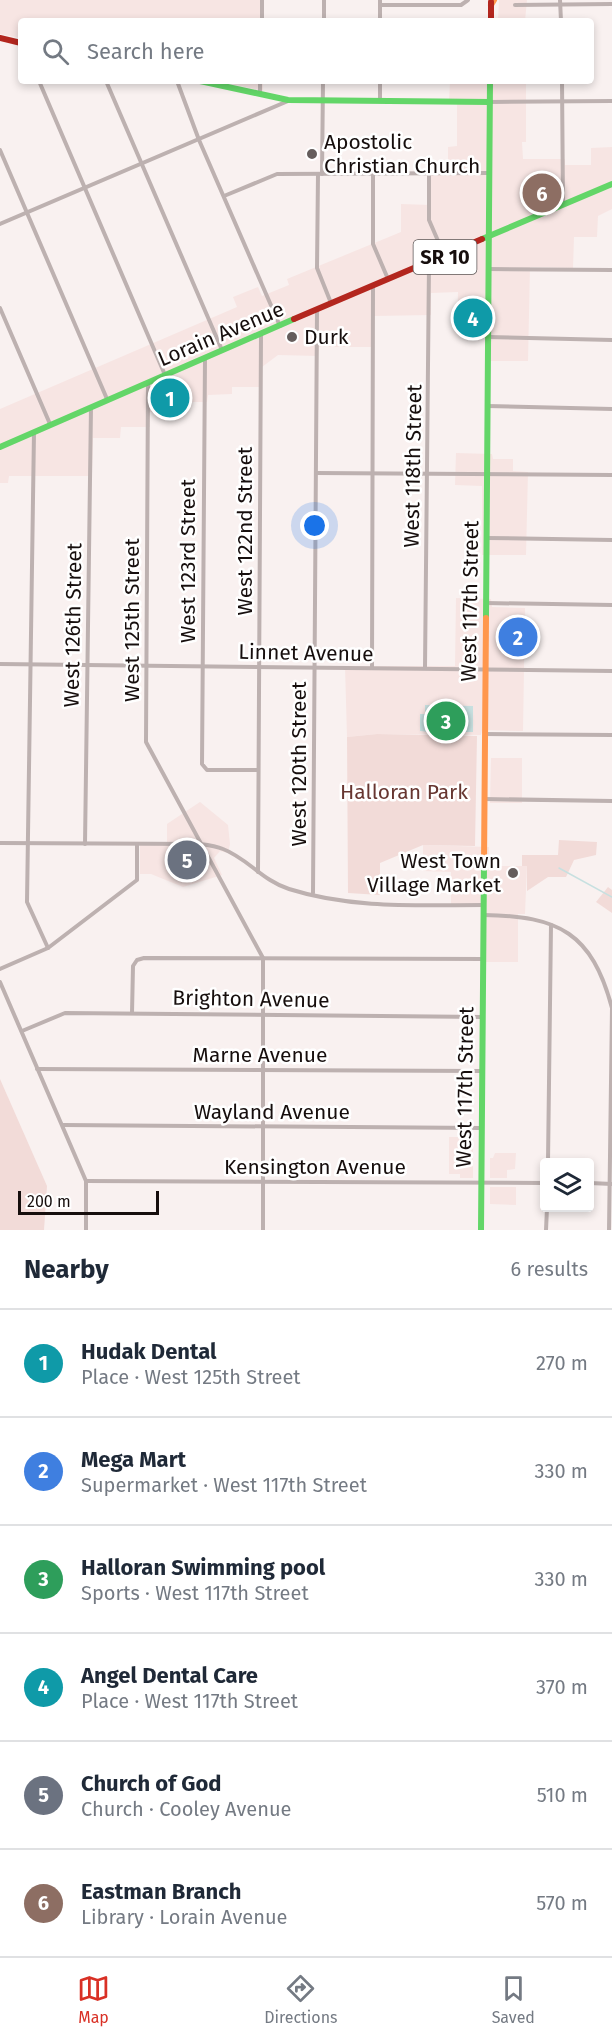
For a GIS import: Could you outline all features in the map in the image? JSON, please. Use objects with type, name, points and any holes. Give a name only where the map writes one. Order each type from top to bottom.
[{"type":"main road","points":[[491,18],[492,2]]},
{"type":"main road","points":[[0,38],[18,42]]},
{"type":"main road","points":[[213,84],[288,100],[490,102]]},
{"type":"main road","name":"West 117th Street","points":[[481,1230],[490,84]]},
{"type":"main road","name":"Lorain Avenue","points":[[0,447],[107,399],[388,279],[446,257],[612,184]]},
{"type":"street","points":[[262,0],[262,18]]},
{"type":"street","points":[[324,0],[324,18]]},
{"type":"street","points":[[380,18],[380,2],[460,4],[468,0]]},
{"type":"street","points":[[560,3],[561,18]]},
{"type":"street","points":[[515,5],[612,4]]},
{"type":"street","points":[[40,84],[165,375]]},
{"type":"street","points":[[107,84],[222,351]]},
{"type":"street","points":[[178,84],[199,140],[280,327]]},
{"type":"street","points":[[260,84],[260,95]]},
{"type":"street","points":[[323,84],[317,268],[332,304]]},
{"type":"street","points":[[380,84],[380,101]]},
{"type":"street","points":[[562,84],[563,205]]},
{"type":"street","points":[[0,224],[142,165],[288,100]]},
{"type":"street","points":[[490,102],[612,101]]},
{"type":"street","points":[[0,150],[107,399]]},
{"type":"street","points":[[224,196],[277,174],[489,173]]},
{"type":"street","points":[[373,174],[373,244],[388,279]]},
{"type":"street","points":[[429,174],[429,220],[446,257]]},
{"type":"street","name":"West 118th Street","points":[[425,668],[429,473],[429,264]]},
{"type":"street","points":[[488,269],[612,270]]},
{"type":"street","points":[[372,668],[373,286]]},
{"type":"street","points":[[0,308],[50,424]]},
{"type":"street","name":"West 120th Street","points":[[313,893],[317,311]]},
{"type":"street","name":"West 122nd Street","points":[[258,872],[261,335]]},
{"type":"street","points":[[488,337],[612,340]]},
{"type":"street","name":"West 123rd Street","points":[[205,358],[202,764],[207,770],[258,770]]},
{"type":"street","name":"West 125th Street","points":[[148,382],[146,742],[263,958]]},
{"type":"street","points":[[488,406],[612,409]]},
{"type":"street","name":"West 126th Street","points":[[85,844],[91,407]]},
{"type":"street","points":[[34,431],[27,902],[48,948]]},
{"type":"street","points":[[316,473],[612,475]]},
{"type":"street","points":[[487,538],[612,540]]},
{"type":"street","points":[[486,603],[612,605]]},
{"type":"street","name":"Linnet Avenue","points":[[0,664],[612,671]]},
{"type":"street","points":[[485,734],[612,735]]},
{"type":"street","points":[[484,799],[612,801]]},
{"type":"street","points":[[0,843],[200,844],[221,848],[289,889],[366,904],[484,905]]},
{"type":"street","points":[[0,969],[48,948],[137,880],[137,845]]},
{"type":"street","points":[[484,915],[515,915],[568,932],[594,959],[603,977],[612,1008],[609,1230]]},
{"type":"street","points":[[548,1158],[550,925]]},
{"type":"street","points":[[132,1013],[133,966],[137,960],[144,958],[484,959]]},
{"type":"street","points":[[263,958],[263,1230]]},
{"type":"street","points":[[0,982],[86,1181],[86,1230]]},
{"type":"street","name":"Brighton Avenue","points":[[22,1031],[65,1013],[483,1017]]},
{"type":"street","name":"Marne Avenue","points":[[37,1069],[482,1071]]},
{"type":"street","name":"Wayland Avenue","points":[[63,1125],[481,1128]]},
{"type":"street","name":"Kensington Avenue","points":[[86,1181],[540,1183]]},
{"type":"street","points":[[594,1183],[611,1184]]},
{"type":"street","points":[[546,1230],[547,1212]]},
{"type":"shaded area","points":[[0,0],[261,0],[262,18],[18,18],[18,37],[0,34]]},
{"type":"shaded area","points":[[499,0],[527,0],[525,18],[498,18]]},
{"type":"shaded area","points":[[231,84],[263,84],[263,91]]},
{"type":"shaded area","points":[[450,84],[526,84],[526,142],[522,142],[523,159],[565,159],[565,165],[591,165],[591,148],[612,147],[612,209],[598,216],[597,237],[574,237],[573,268],[530,267],[528,361],[489,361],[489,335],[457,335],[458,292],[431,293],[431,315],[374,316],[374,347],[319,347],[318,356],[278,355],[262,367],[261,387],[232,387],[232,394],[208,395],[207,402],[179,402],[178,412],[150,412],[150,427],[121,427],[120,438],[93,438],[92,476],[9,476],[8,483],[0,483],[0,409],[237,307],[233,297],[258,287],[262,296],[289,285],[287,279],[401,232],[401,204],[430,205],[430,175],[448,175],[448,147],[457,146],[457,104],[449,103]]},
{"type":"shaded area","points":[[456,453],[492,454],[493,459],[513,459],[513,471],[528,472],[526,555],[482,555],[482,486],[455,485]]},
{"type":"shaded area","points":[[456,598],[491,599],[492,607],[525,608],[523,731],[482,730],[481,735],[377,734],[347,737],[345,666],[455,666]]},
{"type":"shaded area","points":[[491,758],[522,758],[522,803],[490,803]]},
{"type":"shaded area","points":[[200,802],[228,825],[230,844],[228,853],[220,851],[214,858],[222,875],[183,887],[151,874],[140,874],[140,842],[167,842],[167,824]]},
{"type":"shaded area","points":[[423,845],[489,847],[489,866],[527,866],[525,914],[518,914],[518,962],[481,962],[481,904],[451,904],[451,872],[423,871]]},
{"type":"shaded area","points":[[460,1133],[473,1133],[473,1178],[460,1178],[460,1174],[449,1174],[449,1137],[460,1137]]},
{"type":"shaded area","points":[[495,1153],[516,1153],[515,1169],[507,1170],[507,1178],[490,1178],[490,1158],[493,1158]]},
{"type":"shaded area","points":[[490,1187],[516,1187],[516,1205],[490,1204]]},
{"type":"green space","name":"Halloran Park","points":[[377,734],[477,736],[475,846],[423,845],[380,863],[380,895],[348,893],[347,737]]},
{"type":"green space","points":[[559,840],[597,842],[596,855],[574,860],[566,877],[548,877],[527,891],[527,866],[522,866],[522,855],[558,855]]},
{"type":"green space","points":[[608,887],[612,890],[612,913],[596,902]]},
{"type":"green space","points":[[0,1079],[47,1186],[44,1230],[0,1230]]},
{"type":"water","points":[[425,705],[473,706],[473,732],[452,732],[452,734],[420,731],[420,714],[425,714]]},
{"type":"waterway","points":[[559,868],[612,897]]},
{"type":"traffic: fast","points":[[214,84],[288,100],[490,102]]},
{"type":"traffic: fast","points":[[486,618],[490,84]]},
{"type":"traffic: fast","points":[[482,239],[612,184]]},
{"type":"traffic: fast","points":[[0,447],[294,319]]},
{"type":"traffic: fast","points":[[481,1230],[484,864]]},
{"type":"traffic: slow","points":[[491,5],[494,0]]},
{"type":"traffic: slow","points":[[484,864],[486,618]]},
{"type":"traffic: jam","points":[[491,2],[491,18]]},
{"type":"traffic: jam","points":[[0,38],[18,42]]},
{"type":"traffic: jam","points":[[294,319],[482,239]]},
{"type":"place","name":"Apostolic Christian Church","points":[[312,154]]},
{"type":"place","name":"Eastman Branch","points":[[542,193]]},
{"type":"place","name":"Angel Dental Care","points":[[473,318]]},
{"type":"place","name":"Durk","points":[[292,337]]},
{"type":"place","name":"Hudak Dental","points":[[170,398]]},
{"type":"place","name":"Mega Mart","points":[[518,637]]},
{"type":"place","name":"Halloran Swimming pool","points":[[446,721]]},
{"type":"place","name":"Church of God","points":[[187,860]]},
{"type":"place","name":"West Town Village Market","points":[[513,873]]}]
